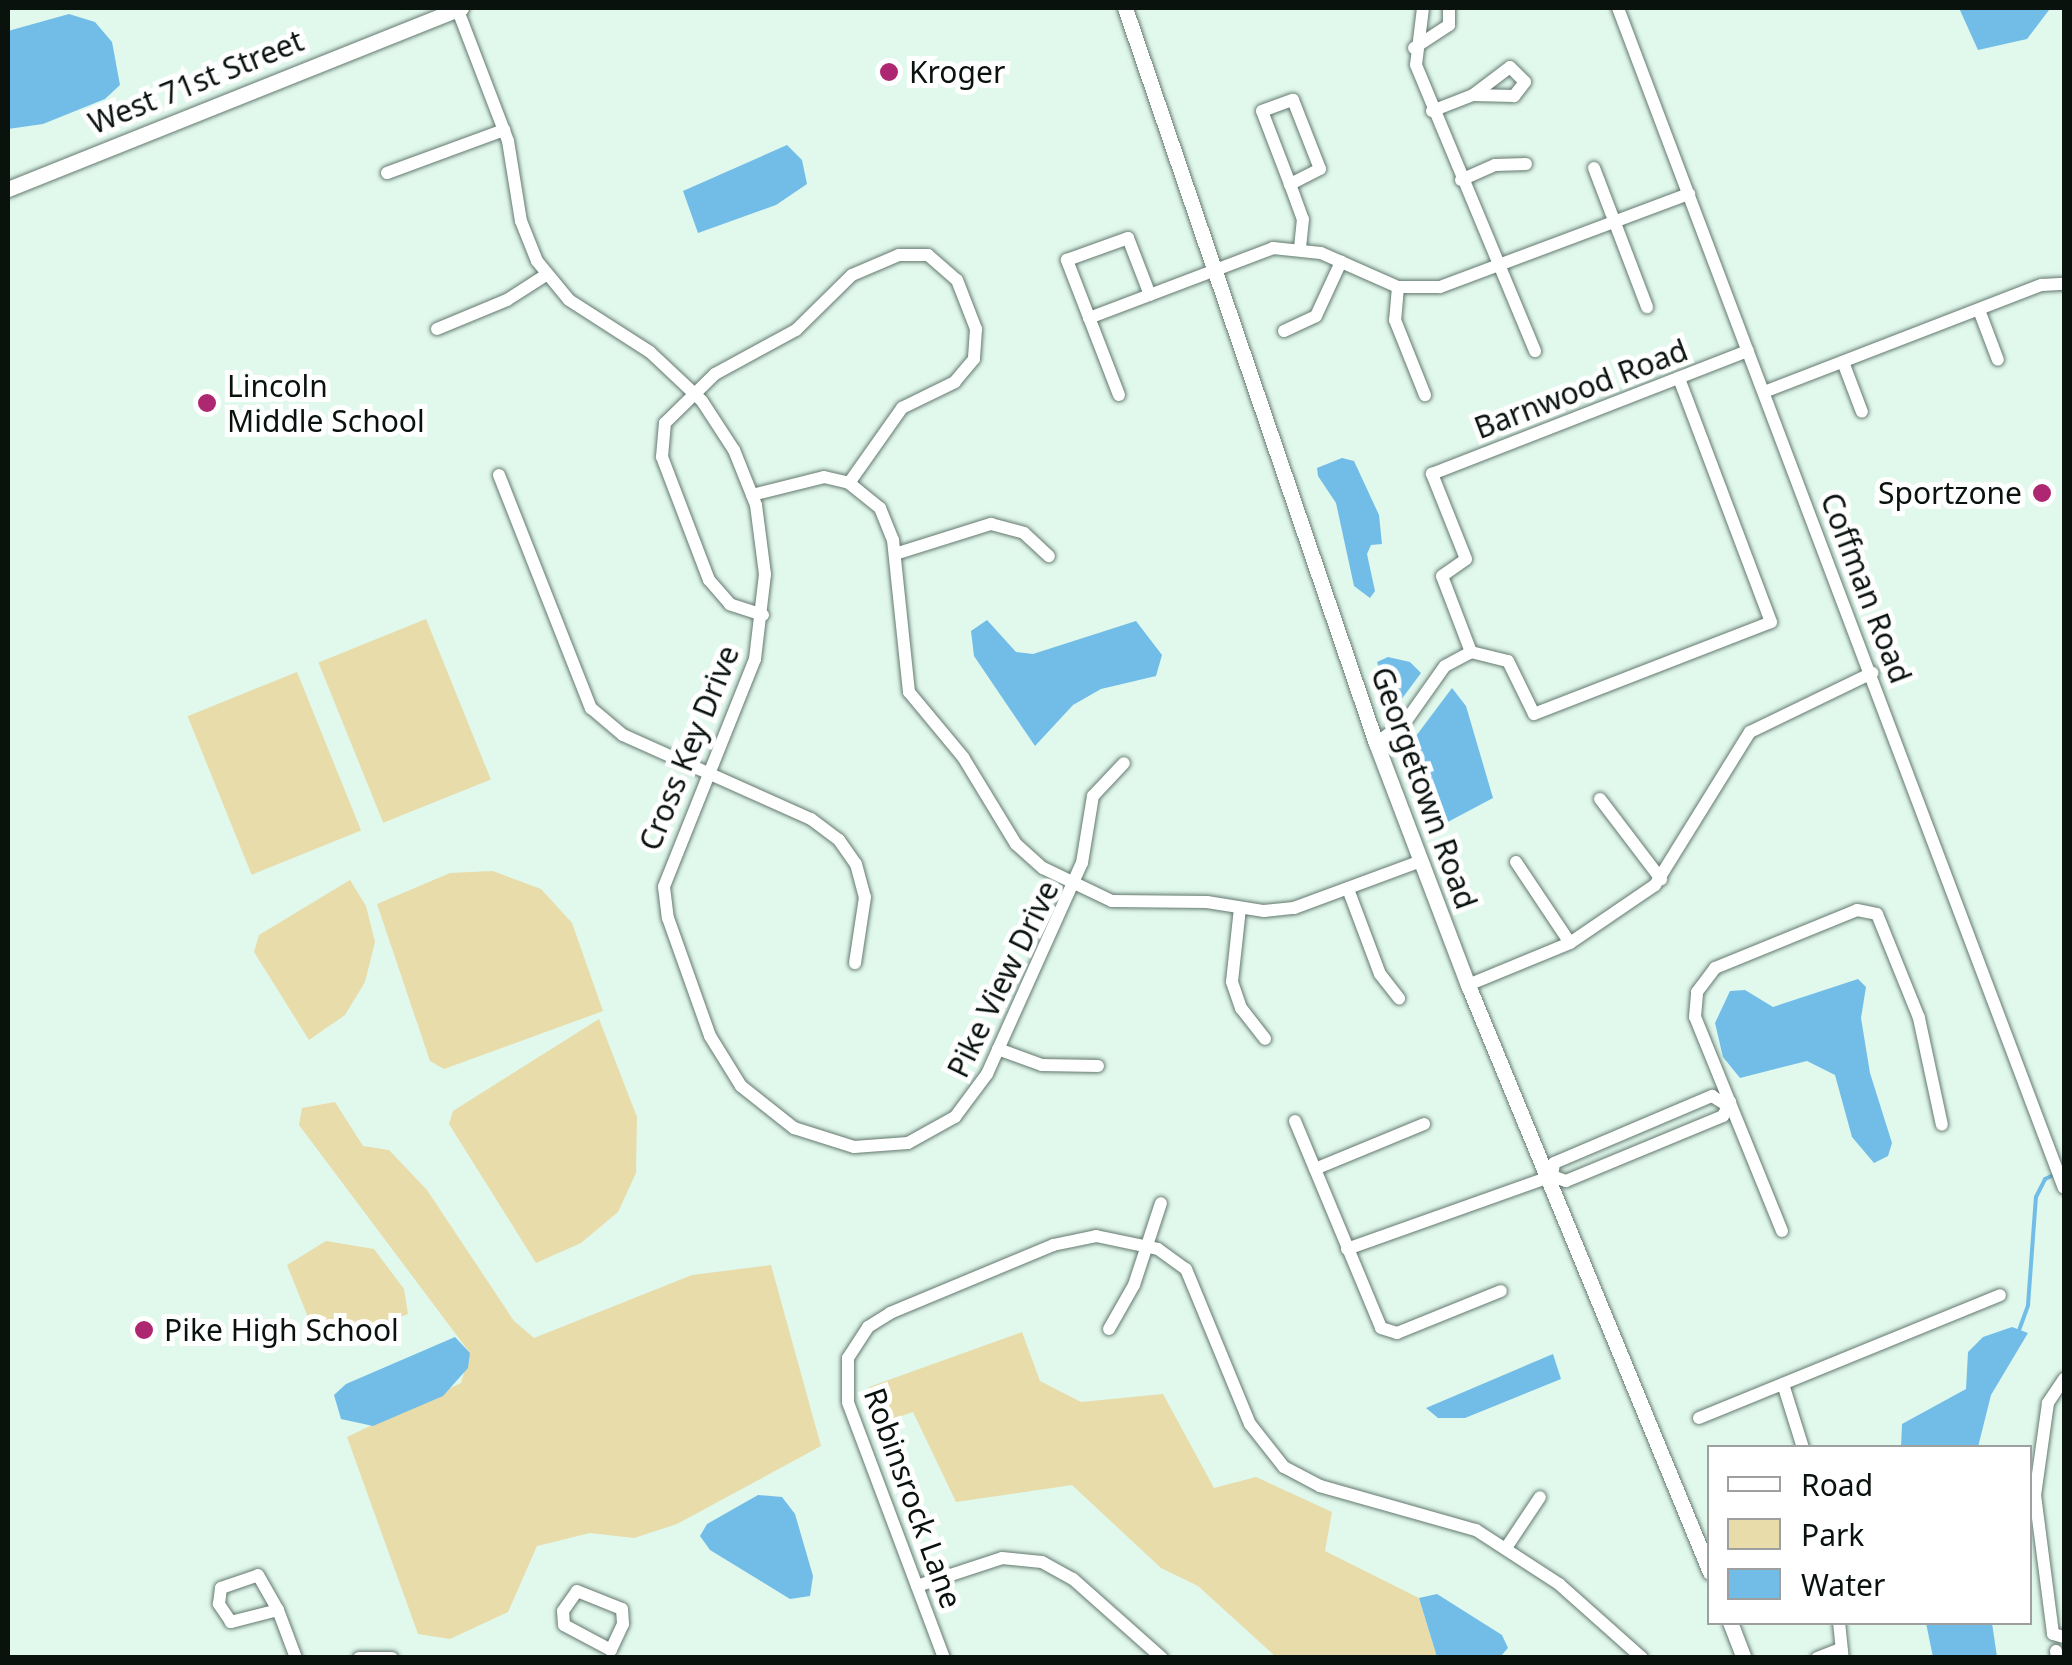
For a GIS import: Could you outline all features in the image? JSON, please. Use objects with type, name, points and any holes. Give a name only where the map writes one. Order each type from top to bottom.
[{"type":"main road","name":"West 71st Street","points":[[8,189],[459,8]]},
{"type":"main road","name":"Georgetown Road","points":[[1126,8],[1376,743],[1420,861],[1707,1565]]},
{"type":"main road","points":[[1731,1625],[1744,1658]]},
{"type":"street","name":"Cross Key Drive","points":[[459,8],[504,130],[522,225],[546,274],[580,309],[634,340],[694,392],[729,441],[752,495],[764,549],[763,615],[747,684],[669,862],[664,892],[714,1044],[737,1082],[777,1118],[826,1141],[872,1148]]},
{"type":"street","points":[[1423,8],[1414,48],[1432,111],[1502,264],[1535,351]]},
{"type":"street","points":[[1414,48],[1449,25],[1449,8]]},
{"type":"street","name":"Coffman Road","points":[[1618,8],[2064,1188]]},
{"type":"street","points":[[1432,111],[1473,94]]},
{"type":"street","points":[[1290,184],[1320,169],[1292,98],[1262,111],[1303,219],[1300,248]]},
{"type":"street","points":[[387,173],[504,130]]},
{"type":"street","points":[[1462,180],[1495,165],[1526,164]]},
{"type":"street","points":[[1594,168],[1647,307]]},
{"type":"street","points":[[1089,318],[1215,271],[1252,252],[1300,248],[1398,287],[1440,287],[1689,194]]},
{"type":"street","points":[[1119,395],[1068,264],[1070,256],[1128,238],[1150,295]]},
{"type":"street","points":[[763,615],[730,604],[712,585],[662,457],[664,423],[728,365],[796,330],[852,275],[899,255],[928,255],[945,265],[966,304],[977,339],[970,368],[951,385],[902,408],[848,483]]},
{"type":"street","points":[[1284,331],[1316,316],[1341,262]]},
{"type":"street","points":[[437,330],[507,300],[546,274]]},
{"type":"street","points":[[1764,392],[2042,286],[2064,284]]},
{"type":"street","points":[[1398,287],[1395,320],[1425,395]]},
{"type":"street","points":[[1979,310],[1998,360]]},
{"type":"street","name":"Barnwood Road","points":[[1470,652],[1442,576],[1466,559],[1432,474],[1748,351]]},
{"type":"street","points":[[1843,362],[1862,412]]},
{"type":"street","points":[[1376,743],[1406,721],[1447,664],[1470,652],[1495,654],[1514,668],[1534,714],[1771,622],[1679,378]]},
{"type":"street","points":[[499,476],[591,708],[618,732],[816,822],[848,852],[865,897],[854,963]]},
{"type":"street","points":[[752,495],[809,478],[848,483],[880,508],[894,554],[902,668],[913,700],[964,757],[1022,851],[1073,881],[1093,796],[1124,763]]},
{"type":"street","points":[[894,554],[990,524],[1024,533],[1048,556]]},
{"type":"street","points":[[1468,985],[1570,942],[1661,880],[1750,732],[1872,673]]},
{"type":"street","points":[[1600,799],[1661,880]]},
{"type":"street","name":"Pike View Drive","points":[[872,1148],[912,1142],[955,1117],[998,1049],[1073,881],[1112,902],[1294,908],[1420,861]]},
{"type":"street","points":[[1516,862],[1570,942]]},
{"type":"street","points":[[1348,888],[1380,974],[1400,998]]},
{"type":"street","points":[[1240,908],[1231,977],[1241,1008],[1266,1040]]},
{"type":"street","points":[[1782,1231],[1695,1017],[1701,982],[1720,965],[1870,911],[1886,924],[1919,1018],[1942,1125]]},
{"type":"street","points":[[998,1049],[1042,1065],[1098,1066]]},
{"type":"street","points":[[1550,1176],[1554,1162],[1712,1096],[1728,1103]]},
{"type":"street","points":[[1347,1249],[1550,1176],[1566,1181],[1722,1116],[1728,1103]]},
{"type":"street","points":[[1295,1121],[1347,1249],[1386,1331],[1397,1333],[1501,1291]]},
{"type":"street","points":[[1314,1169],[1424,1124]]},
{"type":"street","points":[[1110,1329],[1148,1246],[1162,1203]]},
{"type":"street","name":"Robinsrock Lane","points":[[944,1658],[848,1402],[850,1354],[868,1327],[890,1313],[1064,1241],[1105,1236],[1148,1246]]},
{"type":"street","points":[[1148,1246],[1192,1277],[1250,1424],[1280,1464],[1320,1486],[1445,1518],[1506,1548],[1558,1584],[1642,1658]]},
{"type":"street","points":[[1700,1418],[2000,1294]]},
{"type":"street","points":[[2059,1636],[2035,1495],[2046,1414],[2064,1379]]},
{"type":"street","points":[[1784,1384],[1802,1445]]},
{"type":"street","points":[[2046,1414],[2064,1412]]},
{"type":"street","points":[[1506,1548],[1540,1497]]},
{"type":"street","points":[[917,1586],[1002,1558],[1042,1562],[1072,1578],[1162,1658]]},
{"type":"street","points":[[278,1610],[233,1623],[222,1612],[218,1594],[226,1584],[258,1576],[278,1610],[296,1658]]},
{"type":"street","points":[[575,1592],[589,1592],[622,1609],[622,1627],[609,1654],[564,1626],[563,1611],[575,1592]]},
{"type":"street","points":[[1817,1658],[1842,1654],[1839,1625]]},
{"type":"street","points":[[359,1658],[392,1658]]},
{"type":"green space","points":[[426,619],[491,779],[383,823],[318,662]]},
{"type":"green space","points":[[297,672],[361,831],[252,875],[188,716]]},
{"type":"green space","points":[[493,871],[541,889],[572,923],[603,1011],[444,1069],[430,1061],[377,904],[450,873]]},
{"type":"green space","points":[[350,880],[366,906],[375,942],[365,982],[345,1015],[309,1040],[254,952],[259,935]]},
{"type":"green space","points":[[599,1019],[637,1117],[636,1173],[618,1212],[581,1243],[536,1263],[449,1124],[453,1111]]},
{"type":"green space","points":[[335,1102],[363,1146],[389,1150],[427,1190],[514,1321],[534,1338],[692,1275],[771,1265],[821,1446],[677,1524],[634,1538],[590,1533],[537,1546],[508,1612],[450,1639],[418,1634],[347,1437],[461,1383],[470,1353],[299,1125],[302,1108]]},
{"type":"green space","points":[[326,1241],[374,1249],[404,1289],[408,1314],[326,1345],[318,1342],[287,1265]]},
{"type":"green space","points":[[1022,1332],[1040,1381],[1081,1402],[1163,1394],[1214,1488],[1256,1477],[1332,1512],[1325,1551],[1419,1598],[1437,1657],[1276,1657],[1198,1586],[1161,1568],[1072,1485],[956,1502],[913,1412],[884,1422],[869,1387]]},
{"type":"water","points":[[1959,8],[2049,10],[2027,39],[1978,50]]},
{"type":"water","points":[[69,14],[95,22],[112,42],[120,85],[105,99],[43,124],[8,129],[8,31]]},
{"type":"water","points":[[787,145],[802,160],[807,184],[776,205],[698,233],[683,191]]},
{"type":"water","points":[[1342,458],[1354,461],[1379,515],[1382,544],[1371,545],[1367,554],[1375,591],[1370,598],[1354,586],[1336,503],[1318,476],[1317,468]]},
{"type":"water","points":[[987,620],[1016,652],[1033,654],[1136,621],[1162,655],[1156,676],[1101,689],[1073,705],[1035,746],[974,656],[971,631]]},
{"type":"water","points":[[1388,657],[1410,662],[1421,673],[1398,704],[1391,703],[1377,662]]},
{"type":"water","points":[[1452,688],[1466,706],[1493,798],[1444,824],[1424,798],[1423,766],[1401,756]]},
{"type":"water","points":[[1858,979],[1866,987],[1861,1018],[1870,1073],[1892,1143],[1888,1156],[1874,1163],[1852,1137],[1835,1075],[1807,1061],[1740,1078],[1723,1057],[1715,1023],[1730,991],[1745,990],[1773,1007]]},
{"type":"water","points":[[2012,1327],[2028,1333],[1991,1395],[1978,1445],[1901,1445],[1902,1424],[1966,1389],[1968,1352],[1983,1337]]},
{"type":"water","points":[[455,1337],[470,1353],[468,1368],[443,1396],[373,1426],[341,1419],[334,1395],[346,1384]]},
{"type":"water","points":[[1553,1354],[1561,1379],[1465,1418],[1438,1418],[1426,1408]]},
{"type":"water","points":[[758,1495],[782,1497],[795,1514],[813,1576],[810,1596],[790,1599],[710,1550],[700,1536],[707,1524]]},
{"type":"water","points":[[1437,1594],[1502,1635],[1508,1648],[1500,1657],[1437,1657],[1419,1598]]},
{"type":"water","points":[[1926,1625],[1992,1625],[1997,1657],[1933,1657]]},
{"type":"waterway","points":[[2018,1333],[2028,1305],[2036,1197],[2045,1179],[2064,1170]]},
{"type":"place","name":"Kroger","points":[[889,72]]},
{"type":"place","name":"Lincoln Middle School","points":[[207,403]]},
{"type":"place","name":"Sportzone","points":[[2042,493]]},
{"type":"place","name":"Pike High School","points":[[144,1330]]}]
